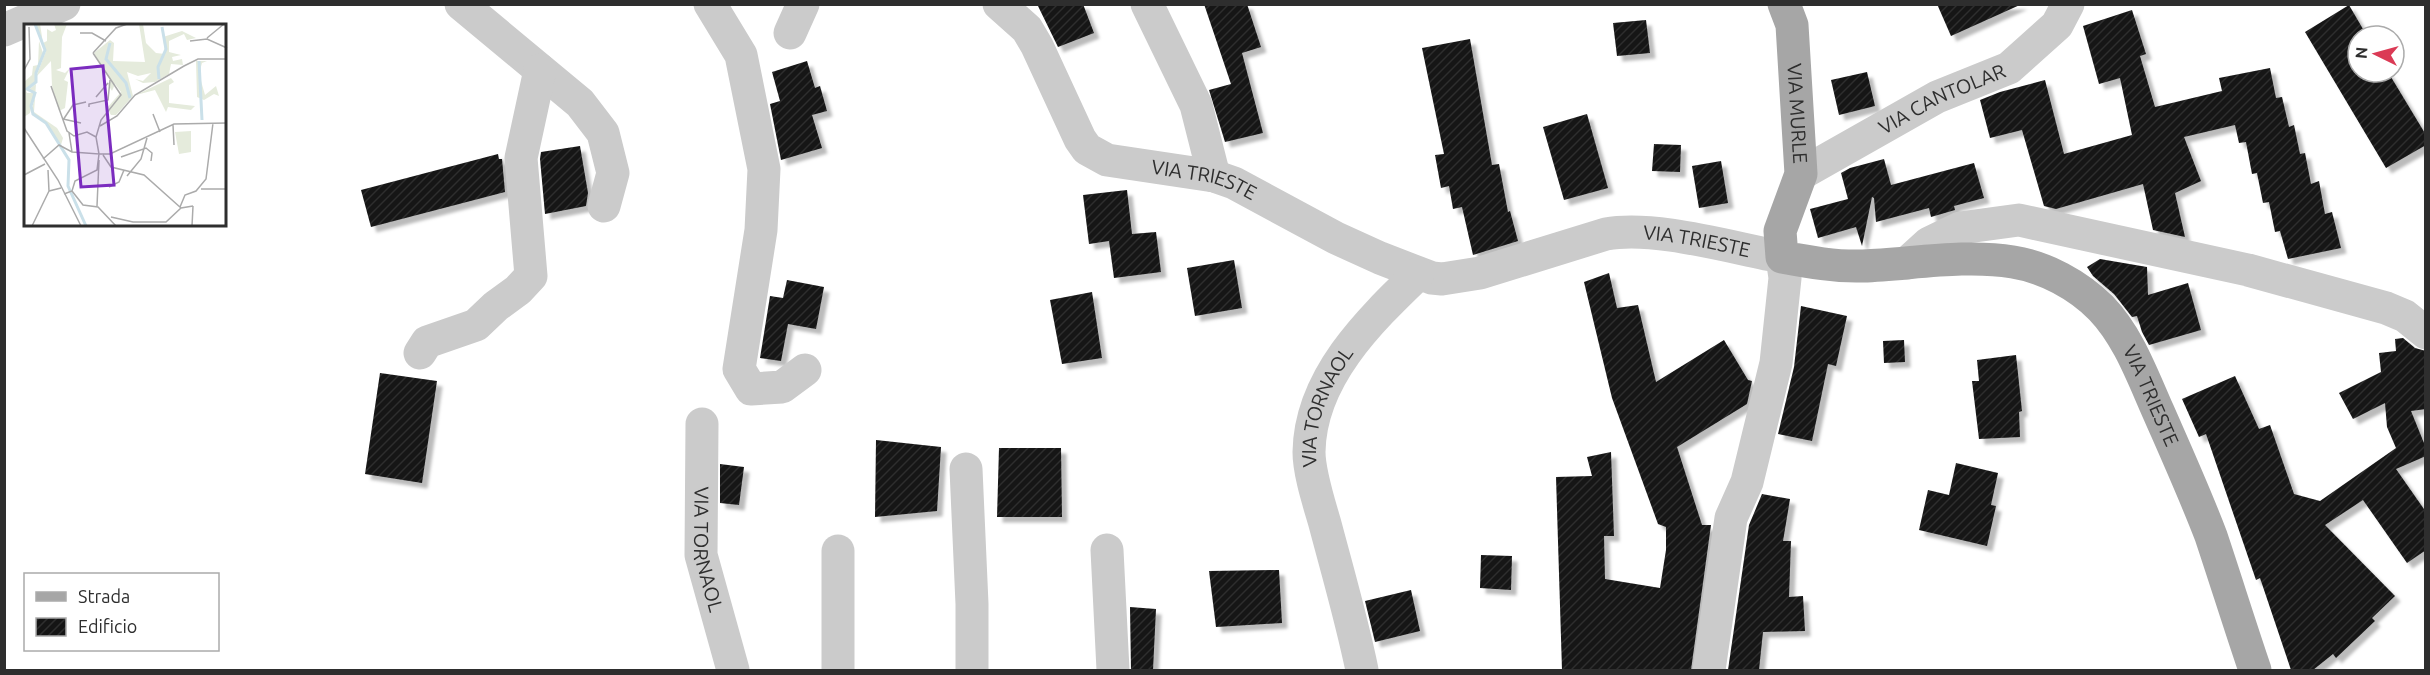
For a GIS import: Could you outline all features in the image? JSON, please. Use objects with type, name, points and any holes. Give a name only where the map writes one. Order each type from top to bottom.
[{"type":"main road","name":"VIA MURLE","points":[[1782,257],[1780,231],[1801,174],[1792,25],[1784,4]]},
{"type":"main road","name":"VIA TRIESTE","points":[[1782,257],[1816,263],[1861,266],[1988,260],[2014,262],[2059,277],[2100,307],[2117,328],[2133,356],[2167,431],[2210,535],[2255,670]]},
{"type":"street","points":[[4,30],[64,4]]},
{"type":"street","points":[[461,4],[580,104],[603,133],[613,173],[604,206]]},
{"type":"street","points":[[710,4],[741,55],[764,169],[761,230],[739,369],[750,389],[782,387],[805,370]]},
{"type":"street","name":"VIA TRIESTE","points":[[999,4],[1027,29],[1072,122],[1087,149],[1096,156],[1121,164],[1214,176],[1234,183],[1336,238],[1418,274],[1443,279],[1480,273],[1606,234],[1624,231],[1650,232],[1782,257]]},
{"type":"street","points":[[1147,4],[1196,105],[1214,176]]},
{"type":"street","name":"VIA CANTOLAR","points":[[1801,174],[1937,97],[2009,68],[2057,25],[2068,4]]},
{"type":"street","points":[[420,353],[427,342],[476,325],[518,290],[531,276],[521,158],[540,70]]},
{"type":"street","points":[[1907,263],[1929,243],[1960,228],[2019,220],[2248,270],[2386,308],[2405,316],[2426,333]]},
{"type":"street","points":[[1709,670],[1731,518],[1746,482],[1776,363],[1785,278],[1782,257]]},
{"type":"street","name":"VIA TORNAOL","points":[[1362,670],[1318,498],[1309,454],[1312,426],[1314,416],[1336,366],[1370,321],[1418,274]]},
{"type":"street","name":"VIA TORNAOL","points":[[702,424],[701,555],[733,670]]},
{"type":"street","points":[[966,469],[972,604],[972,670]]},
{"type":"street","points":[[1107,550],[1113,670]]},
{"type":"street","points":[[838,551],[838,670]]},
{"type":"building","points":[[1037,4],[1083,4],[1094,33],[1058,47]]},
{"type":"building","points":[[1204,4],[1247,4],[1261,47],[1242,53],[1263,133],[1225,142],[1209,90],[1231,84]]},
{"type":"building","points":[[1937,4],[2022,4],[1951,36]]},
{"type":"building","points":[[2349,5],[2360,24],[2346,24],[2346,84],[2395,84],[2426,135],[2426,145],[2386,168],[2305,32]]},
{"type":"building","points":[[2132,10],[2146,54],[2140,56],[2155,107],[2222,91],[2219,78],[2270,68],[2276,98],[2282,97],[2289,127],[2294,125],[2300,154],[2305,153],[2311,184],[2319,181],[2325,214],[2332,212],[2341,248],[2288,259],[2280,231],[2275,232],[2269,202],[2263,203],[2257,173],[2252,174],[2246,142],[2239,143],[2235,125],[2184,137],[2201,181],[2175,193],[2185,237],[2153,230],[2143,184],[2056,209],[2044,206],[2022,130],[1990,138],[1980,100],[2045,80],[2064,154],[2132,135],[2120,78],[2099,84],[2083,26]]},
{"type":"building","points":[[1646,20],[1650,53],[1617,56],[1613,23]]},
{"type":"building","points":[[1470,39],[1492,165],[1499,164],[1508,212],[1510,211],[1518,241],[1473,255],[1462,207],[1453,209],[1449,186],[1441,188],[1435,155],[1444,154],[1422,48]]},
{"type":"building","points":[[807,61],[815,88],[820,86],[827,111],[812,115],[822,148],[781,160],[770,104],[780,101],[772,72]]},
{"type":"building","points":[[1867,72],[1875,106],[1839,115],[1831,80]]},
{"type":"building","points":[[1587,114],[1608,188],[1564,200],[1543,127]]},
{"type":"building","points":[[1654,144],[1681,145],[1680,172],[1652,171]]},
{"type":"building","points":[[580,146],[588,193],[586,206],[545,214],[541,152]]},
{"type":"building","points":[[498,154],[499,159],[502,159],[505,192],[371,227],[361,190]]},
{"type":"building","points":[[1884,159],[1891,185],[1974,163],[1984,198],[1954,206],[1955,210],[1931,217],[1929,208],[1876,222],[1874,198],[1872,197],[1862,246],[1856,227],[1818,238],[1810,209],[1848,199],[1841,173],[1850,168]]},
{"type":"building","points":[[1721,161],[1728,203],[1699,208],[1692,166]]},
{"type":"building","points":[[1127,190],[1132,234],[1156,232],[1161,272],[1114,278],[1109,241],[1089,244],[1083,195]]},
{"type":"building","points":[[2100,259],[2147,267],[2148,295],[2188,283],[2201,330],[2149,345],[2137,316],[2132,317],[2114,294],[2093,276],[2087,267]]},
{"type":"building","points":[[1234,260],[1242,308],[1195,316],[1187,268]]},
{"type":"building","points":[[1609,273],[1617,308],[1638,305],[1656,382],[1724,340],[1748,380],[1752,381],[1747,404],[1677,447],[1702,525],[1711,525],[1691,670],[1562,670],[1556,477],[1592,476],[1587,457],[1611,452],[1614,536],[1604,536],[1605,579],[1660,588],[1666,550],[1666,527],[1658,524],[1612,398],[1584,282]]},
{"type":"building","points":[[787,280],[824,287],[816,329],[788,324],[781,361],[760,358],[770,296],[783,298]]},
{"type":"building","points":[[1092,292],[1102,358],[1062,364],[1050,300]]},
{"type":"building","points":[[1801,306],[1847,316],[1836,366],[1828,364],[1812,441],[1778,434],[1794,367]]},
{"type":"building","points":[[2403,338],[2415,348],[2426,351],[2426,409],[2411,411],[2426,448],[2426,456],[2396,469],[2426,512],[2426,550],[2407,563],[2363,500],[2325,525],[2395,596],[2372,618],[2375,621],[2336,658],[2333,654],[2313,670],[2291,670],[2260,578],[2256,580],[2206,434],[2199,437],[2182,399],[2235,376],[2259,429],[2270,425],[2294,494],[2320,501],[2396,448],[2387,427],[2385,403],[2353,419],[2339,393],[2381,372],[2379,353],[2396,351],[2395,339]]},
{"type":"building","points":[[1904,340],[1905,362],[1884,363],[1883,341]]},
{"type":"building","points":[[2016,355],[2022,411],[2019,412],[2020,437],[1979,439],[1972,381],[1979,381],[1977,360]]},
{"type":"building","points":[[380,373],[437,381],[422,483],[365,474]]},
{"type":"building","points":[[876,440],[941,447],[937,511],[875,517]]},
{"type":"building","points":[[999,448],[1061,448],[1062,517],[997,517]]},
{"type":"building","points":[[1956,463],[1998,473],[1991,505],[1996,506],[1987,546],[1919,530],[1928,490],[1949,495]]},
{"type":"building","points":[[720,464],[744,467],[739,505],[720,503]]},
{"type":"building","points":[[1762,494],[1790,499],[1783,541],[1791,541],[1789,597],[1803,596],[1805,631],[1763,632],[1759,670],[1728,670],[1749,525]]},
{"type":"building","points":[[1481,555],[1512,556],[1511,590],[1480,588]]},
{"type":"building","points":[[1279,570],[1282,623],[1216,627],[1209,571]]},
{"type":"building","points":[[1411,590],[1420,631],[1375,642],[1365,601]]},
{"type":"building","points":[[1130,607],[1156,609],[1153,670],[1131,670]]}]
